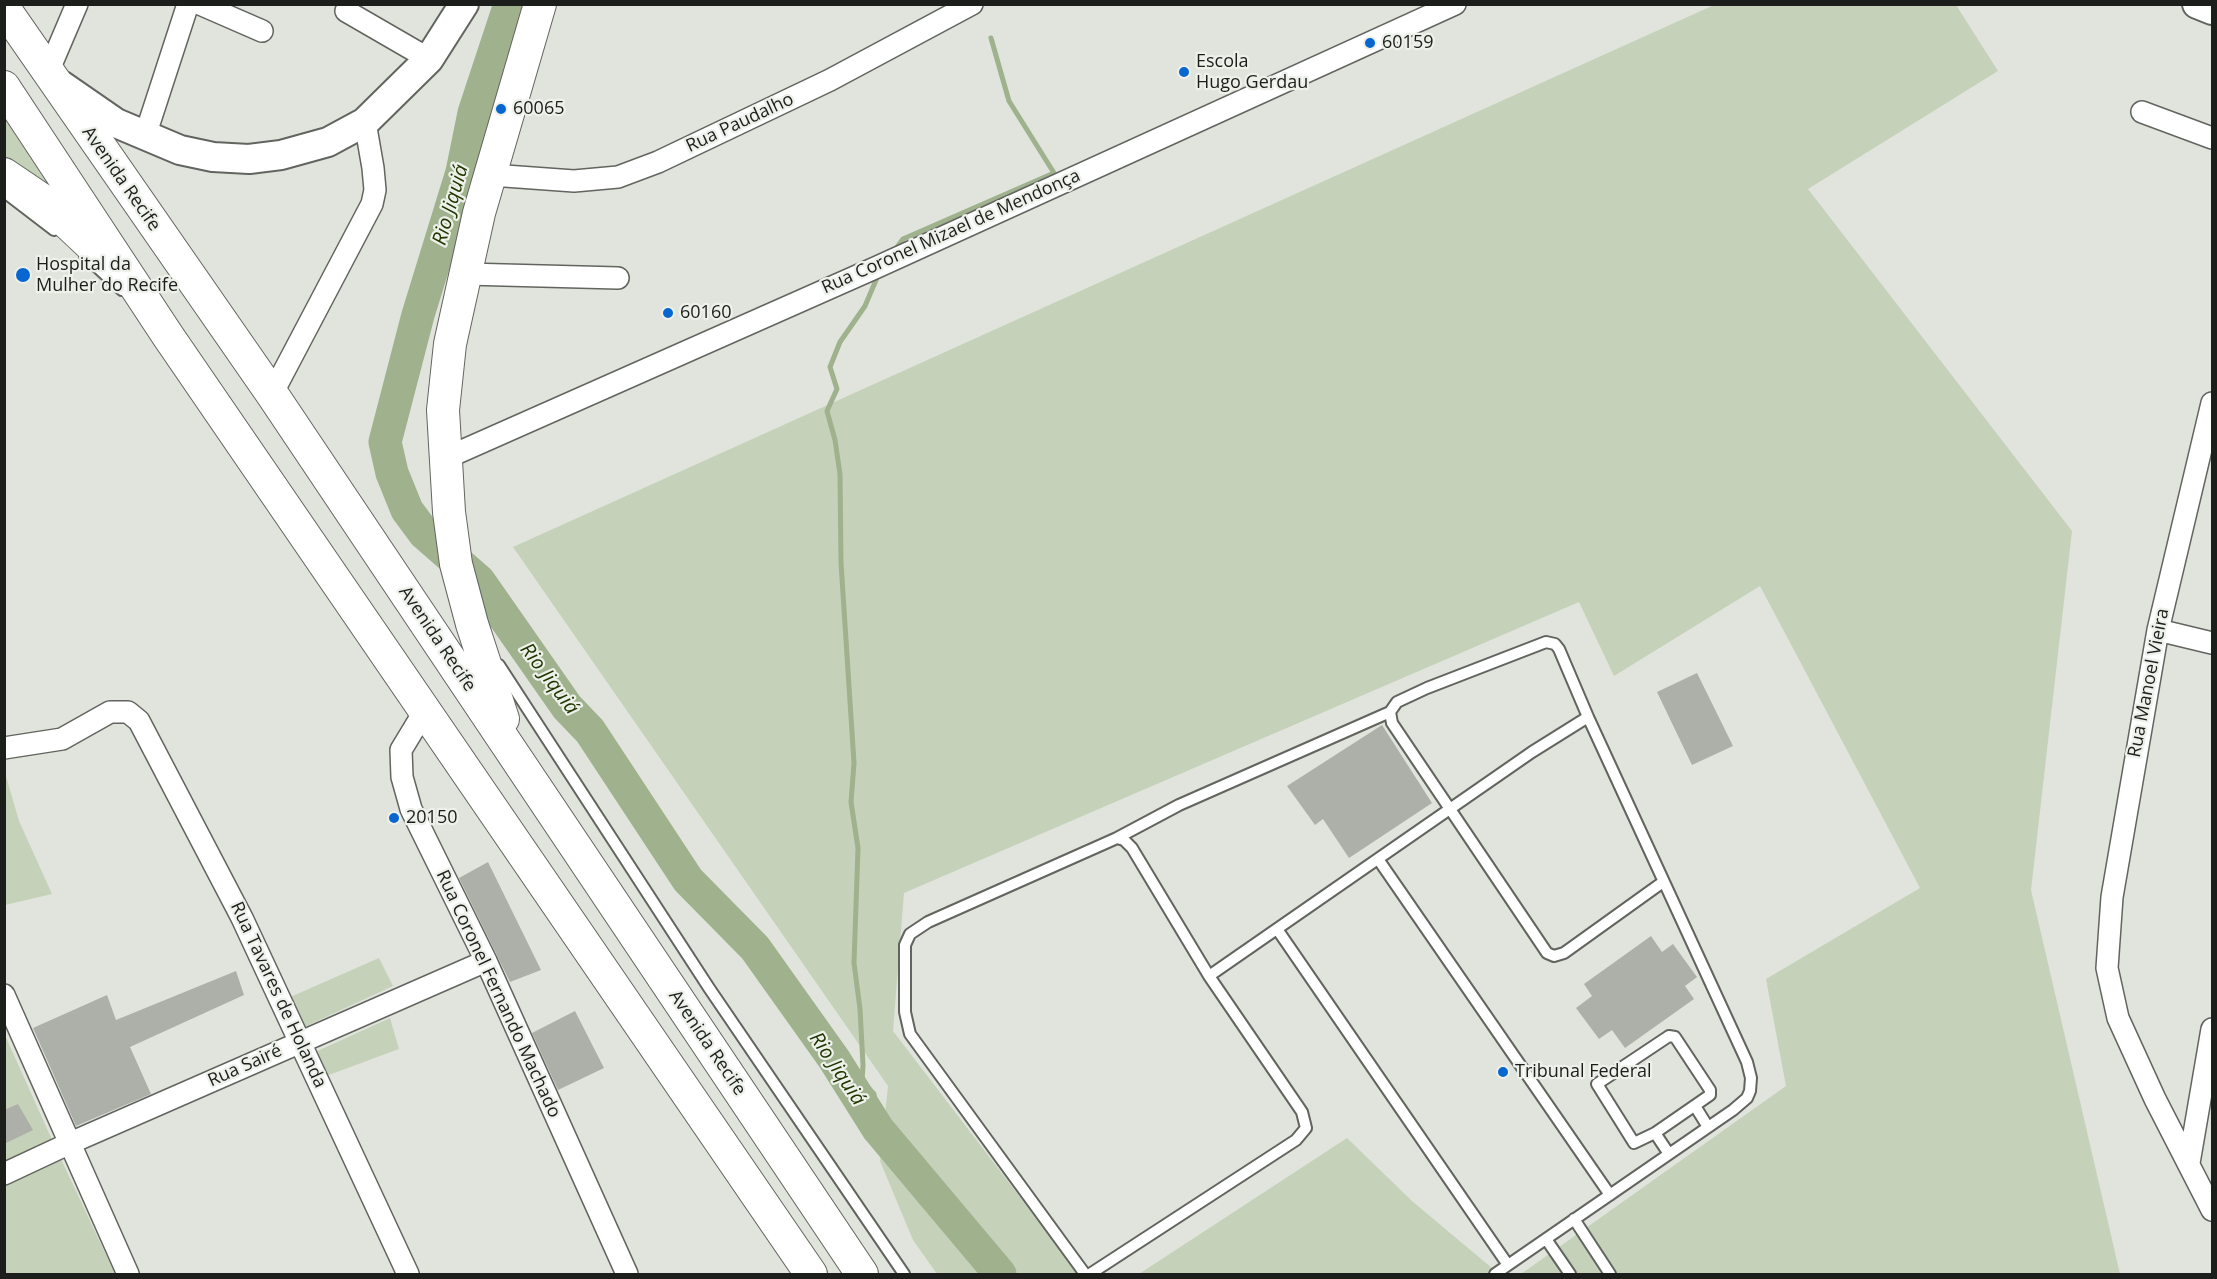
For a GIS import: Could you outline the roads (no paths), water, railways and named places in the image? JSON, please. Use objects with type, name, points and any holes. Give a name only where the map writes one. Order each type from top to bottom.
[{"type":"main road","points":[[520,767],[472,624],[456,564],[449,512],[443,410],[450,344],[466,274],[490,175],[540,4]]},
{"type":"main road","name":"Avenida Recife","points":[[4,8],[272,394],[862,1275]]},
{"type":"main road","points":[[4,87],[146,304],[812,1275]]},
{"type":"main road","points":[[4,94],[44,148]]},
{"type":"main road","points":[[4,174],[52,208],[89,242],[146,304]]},
{"type":"street","points":[[77,4],[50,76],[116,123],[145,136],[180,150],[213,157],[249,159],[281,155],[327,142],[365,122],[429,59],[464,4]]},
{"type":"street","points":[[145,136],[188,4]]},
{"type":"street","points":[[200,4],[262,31]]},
{"type":"street","name":"Rua Paudalho","points":[[490,175],[574,182],[618,177],[658,162],[830,80],[972,4]]},
{"type":"street","name":"Rua Coronel Mizael de Mendonça","points":[[446,458],[875,268],[1455,4]]},
{"type":"street","points":[[2197,4],[2212,10]]},
{"type":"street","points":[[346,11],[429,59]]},
{"type":"street","points":[[2142,112],[2212,138]]},
{"type":"street","points":[[272,394],[368,216],[375,190],[365,122]]},
{"type":"street","points":[[466,274],[618,278]]},
{"type":"street","name":"Rua Manoel Vieira","points":[[2212,403],[2158,630],[2112,897],[2107,968],[2118,1018],[2155,1099],[2200,1176],[2212,1210]]},
{"type":"street","points":[[2158,630],[2212,643]]},
{"type":"street","name":"Rua Tavares de Holanda","points":[[4,748],[62,739],[110,712],[128,712],[139,721],[237,908],[272,986],[301,1041],[408,1275]]},
{"type":"street","name":"Rua Coronel Fernando Machado","points":[[424,712],[401,750],[402,777],[411,809],[486,961],[627,1275]]},
{"type":"street","name":"Rua Sairé","points":[[4,1174],[486,961]]},
{"type":"street","points":[[4,995],[68,1144],[128,1275]]},
{"type":"street","points":[[2200,1176],[2212,1029]]},
{"type":"lane","points":[[4,192],[66,240]]},
{"type":"lane","points":[[75,247],[168,336]]},
{"type":"lane","points":[[472,624],[709,988],[904,1275]]},
{"type":"lane","points":[[1085,1275],[910,1034],[905,1012],[905,945],[910,934],[928,922],[1117,838],[1179,805],[1390,712],[1397,702],[1427,688],[1546,642],[1555,644],[1559,649],[1663,882],[1747,1062],[1751,1078],[1747,1098],[1495,1275]]},
{"type":"lane","points":[[1390,712],[1392,723],[1449,810],[1540,946],[1550,955],[1564,953],[1663,882]]},
{"type":"lane","points":[[1209,976],[1532,752],[1588,717]]},
{"type":"lane","points":[[1090,1275],[1296,1140],[1306,1128],[1302,1112],[1209,976],[1132,848],[1124,840],[1117,838]]},
{"type":"lane","points":[[1378,859],[1610,1195]]},
{"type":"lane","points":[[1277,929],[1508,1265]]},
{"type":"lane","points":[[1672,1036],[1710,1090],[1709,1096],[1654,1133],[1637,1143],[1632,1142],[1597,1086],[1598,1082],[1672,1036]]},
{"type":"lane","points":[[1695,1106],[1708,1127]]},
{"type":"lane","points":[[1654,1133],[1669,1154]]},
{"type":"lane","points":[[1574,1219],[1610,1275]]},
{"type":"lane","points":[[1546,1239],[1570,1275]]},
{"type":"waterway","name":"Rio Jiquiá","points":[[510,4],[474,113],[462,172],[418,315],[385,442],[392,473],[407,510],[424,533],[479,581],[567,707],[590,731],[688,880],[755,948],[834,1059],[878,1129],[1000,1274]]},
{"type":"waterway","points":[[895,250],[903,239],[1054,173],[1009,101],[991,38]]},
{"type":"waterway","points":[[878,1129],[874,1094],[862,1081],[860,1009],[854,963],[858,848],[851,802],[854,763],[841,563],[840,474],[835,440],[827,411],[837,389],[830,367],[840,342],[865,306],[879,273]]},
{"type":"place","name":"60159","points":[[1370,43]]},
{"type":"place","name":"Escola Hugo Gerdau","points":[[1184,72]]},
{"type":"place","name":"60065","points":[[501,109]]},
{"type":"place","name":"Hospital da Mulher do Recife","points":[[23,275]]},
{"type":"place","name":"60160","points":[[668,313]]},
{"type":"place","name":"20150","points":[[394,818]]},
{"type":"place","name":"Tribunal Federal","points":[[1503,1072]]}]
